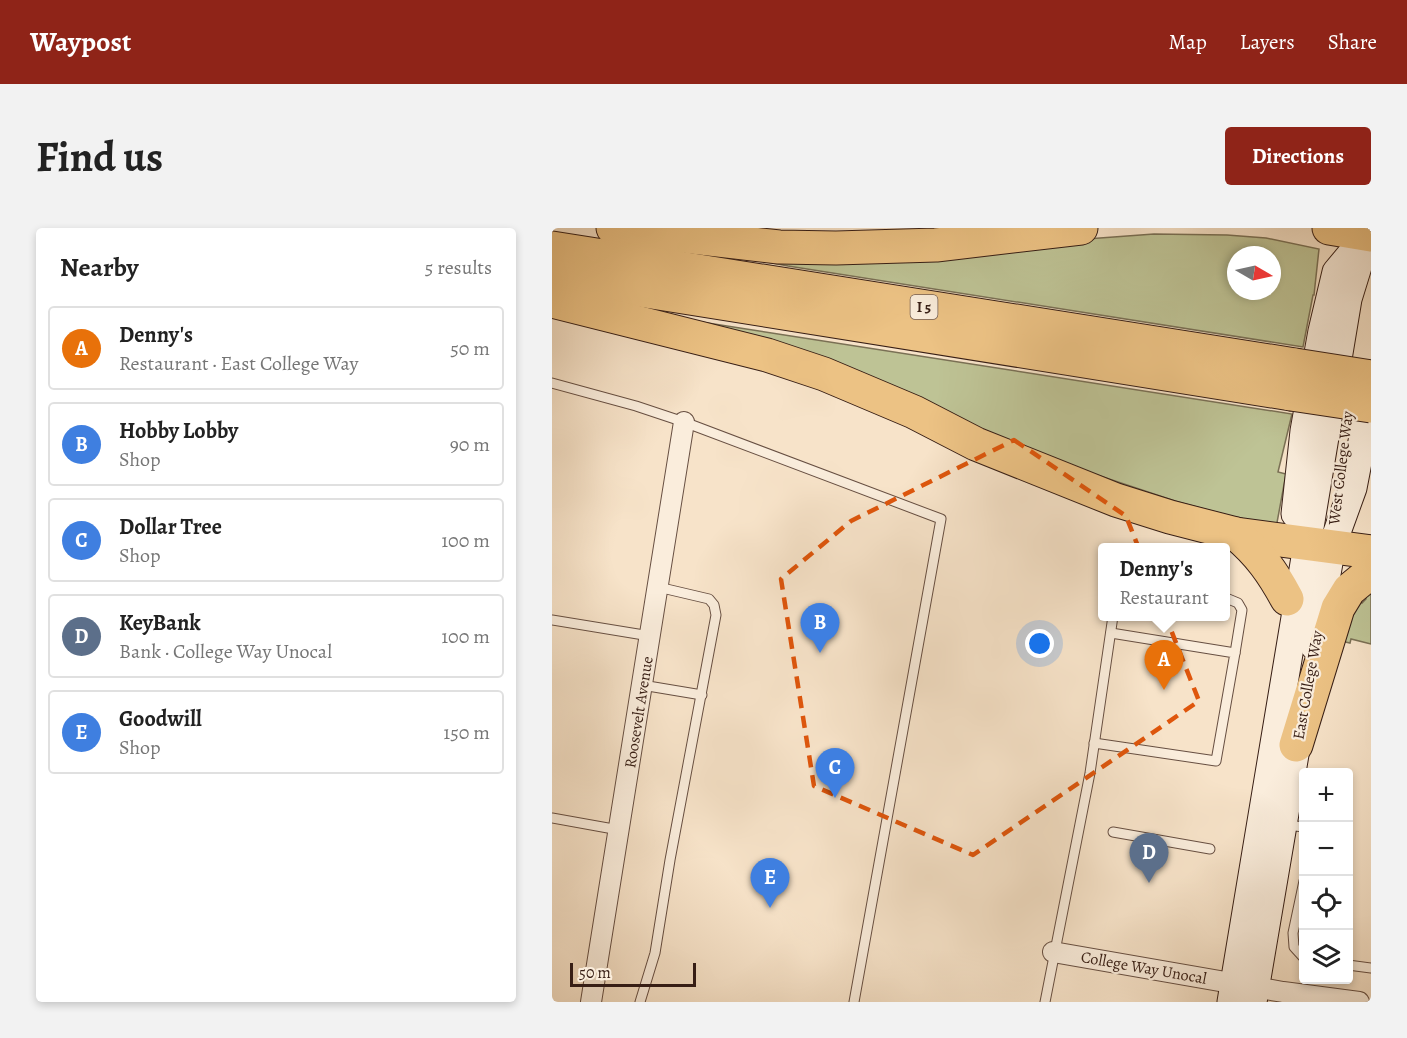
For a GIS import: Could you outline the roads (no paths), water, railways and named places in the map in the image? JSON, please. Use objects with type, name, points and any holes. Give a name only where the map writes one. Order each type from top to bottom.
[{"type":"highway","points":[[613,228],[779,247],[848,248],[936,245],[1081,228]]},
{"type":"highway","points":[[1329,228],[1370,234]]},
{"type":"highway","name":"I 5","points":[[552,248],[1293,380],[1371,406]]},
{"type":"highway","name":"I 5","points":[[552,276],[1293,380],[1371,377]]},
{"type":"highway","points":[[552,301],[767,355],[873,394],[976,444],[1116,500],[1170,517],[1236,534],[1371,552]]},
{"type":"highway","points":[[1236,534],[1254,548],[1287,599]]},
{"type":"highway","points":[[1286,741],[1338,608],[1348,590],[1371,572]]},
{"type":"main road","name":"West College Way","points":[[1310,543],[1332,524],[1336,482],[1364,301],[1370,234]]},
{"type":"main road","name":"West College Way","points":[[1310,543],[1348,299],[1370,234]]},
{"type":"main road","name":"West College Way","points":[[1310,543],[1353,488],[1371,395]]},
{"type":"main road","name":"East College Way","points":[[1243,993],[1294,826],[1286,741],[1287,599],[1310,543]]},
{"type":"main road","name":"East College Way","points":[[1243,993],[1286,741],[1310,543]]},
{"type":"street","name":"Roosevelt Avenue","points":[[591,1002],[684,422]]},
{"type":"street","name":"College Way Unocal","points":[[1053,952],[1243,993],[1359,1002]]},
{"type":"lane","points":[[552,383],[684,422],[941,519],[854,1002]]},
{"type":"lane","points":[[640,1002],[655,953],[716,615],[714,605],[709,599],[658,587]]},
{"type":"lane","points":[[1094,743],[1216,760],[1242,610],[1238,603],[1230,600]]},
{"type":"lane","points":[[552,621],[650,636]]},
{"type":"lane","points":[[1045,1002],[1090,773],[1112,621]]},
{"type":"lane","points":[[1111,633],[1235,653]]},
{"type":"lane","points":[[642,685],[702,695]]},
{"type":"lane","points":[[552,818],[619,830]]},
{"type":"lane","points":[[1113,832],[1210,849]]},
{"type":"lane","points":[[1299,905],[1293,933],[1294,946],[1299,952]]},
{"type":"lane","points":[[1353,966],[1371,968]]},
{"type":"place","name":"Hobby Lobby","points":[[820,653]]},
{"type":"place","name":"Denny's","points":[[1164,690]]},
{"type":"place","name":"Dollar Tree","points":[[835,798]]},
{"type":"place","name":"KeyBank","points":[[1149,883]]},
{"type":"place","name":"Goodwill","points":[[770,908]]}]
